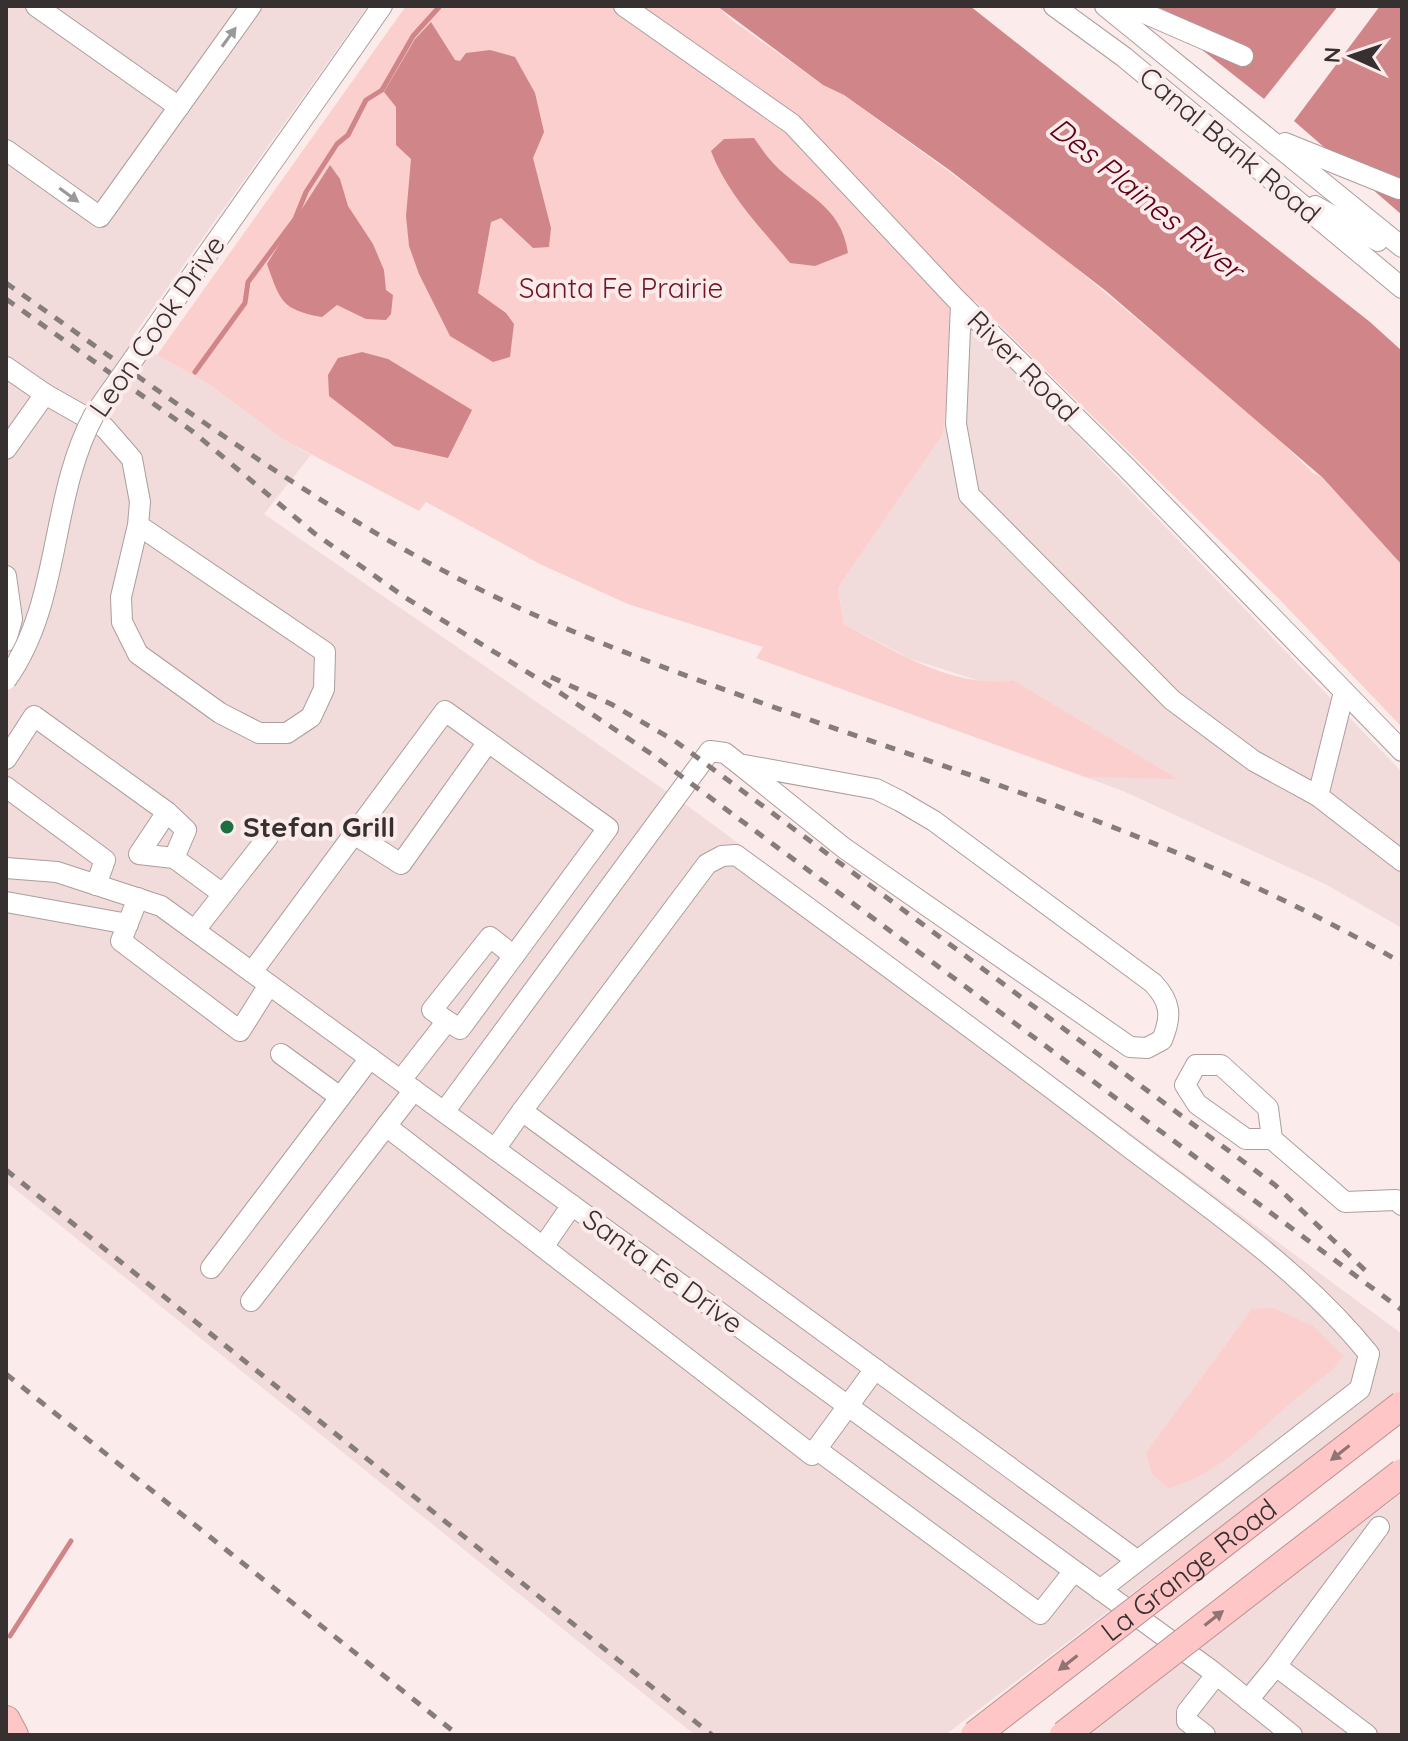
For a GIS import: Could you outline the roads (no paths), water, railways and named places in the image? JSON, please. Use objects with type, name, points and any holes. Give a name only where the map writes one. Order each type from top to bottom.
[{"type":"highway","name":"La Grange Road","points":[[975,1735],[1402,1405]]},
{"type":"highway","name":"La Grange Road","points":[[1064,1735],[1402,1473]]},
{"type":"highway","points":[[6,1720],[14,1735]]},
{"type":"street","points":[[36,6],[179,107]]},
{"type":"street","points":[[6,150],[100,217],[251,6]]},
{"type":"street","name":"Leon Cook Drive","points":[[6,680],[26,648],[38,619],[78,443],[94,415],[382,6]]},
{"type":"street","name":"River Road","points":[[624,6],[792,124],[961,304],[1402,751]]},
{"type":"street","name":"Canal Bank Road","points":[[1054,6],[1124,57],[1402,288]]},
{"type":"street","points":[[1105,6],[1402,247]]},
{"type":"street","points":[[1128,6],[1243,56]]},
{"type":"street","points":[[1267,136],[1399,189]]},
{"type":"street","points":[[1289,194],[1337,216],[1402,255]]},
{"type":"street","points":[[961,304],[956,424],[969,495],[1172,700],[1254,761],[1318,796],[1402,861]]},
{"type":"street","points":[[6,367],[45,394],[105,428],[132,459],[140,502],[138,525],[121,597],[122,622],[138,654],[220,713],[259,733],[287,733],[311,717],[324,689],[325,652],[138,525]]},
{"type":"street","points":[[6,449],[45,394]]},
{"type":"street","points":[[6,576],[12,619],[6,641]]},
{"type":"street","points":[[1318,796],[1344,692]]},
{"type":"street","points":[[252,972],[445,711],[608,828],[514,956],[460,1029],[432,1010],[490,937],[514,956]]},
{"type":"street","points":[[6,759],[34,716],[167,812],[186,830],[174,858]]},
{"type":"street","points":[[354,834],[401,864],[488,742]]},
{"type":"street","points":[[444,1112],[710,751],[725,753],[844,848],[1130,1047],[1147,1048],[1162,1040],[1171,1013],[1165,996],[1153,983],[934,821],[876,789],[739,764]]},
{"type":"street","points":[[6,787],[105,860],[139,854],[174,858],[223,894]]},
{"type":"street","points":[[139,854],[167,812]]},
{"type":"street","points":[[195,930],[268,837]]},
{"type":"street","points":[[495,1149],[707,864],[722,856],[736,855],[1258,1242],[1339,1317],[1369,1354],[1360,1389],[1135,1559],[1100,1590]]},
{"type":"street","points":[[96,885],[105,860]]},
{"type":"street","name":"Santa Fe Drive","points":[[6,868],[57,872],[161,906],[1216,1675],[1292,1735]]},
{"type":"street","points":[[138,898],[121,941],[240,1031],[269,985]]},
{"type":"street","points":[[6,902],[128,924]]},
{"type":"street","points":[[251,1301],[386,1126],[447,1021]]},
{"type":"street","points":[[281,1054],[340,1097]]},
{"type":"street","points":[[211,1268],[370,1058]]},
{"type":"street","points":[[522,1111],[1135,1559]]},
{"type":"street","points":[[386,1126],[812,1455],[875,1369]]},
{"type":"street","points":[[1272,1139],[1345,1202],[1396,1200],[1402,1205]]},
{"type":"street","points":[[543,1247],[572,1205]]},
{"type":"street","points":[[816,1449],[1040,1614],[1074,1571]]},
{"type":"street","points":[[1248,1700],[1379,1527]]},
{"type":"street","points":[[1276,1666],[1360,1733]]},
{"type":"street","points":[[1205,1735],[1187,1721],[1187,1712],[1216,1675]]},
{"type":"water","name":"Des Plaines River","points":[[717,6],[970,6],[1370,322],[1402,351],[1402,565],[1323,478],[1106,291],[948,169],[844,95],[823,85]]},
{"type":"water","points":[[1147,6],[1338,6],[1264,99]]},
{"type":"water","points":[[1380,6],[1402,6],[1402,215],[1294,121]]},
{"type":"water","points":[[431,22],[455,60],[460,61],[466,53],[490,50],[515,57],[535,93],[544,132],[533,158],[551,228],[549,247],[533,248],[501,218],[491,222],[478,293],[506,313],[514,324],[510,357],[493,362],[450,336],[419,274],[409,246],[406,216],[411,159],[396,145],[396,107],[384,92],[415,39]]},
{"type":"water","points":[[754,138],[773,163],[820,202],[838,223],[848,253],[815,266],[790,263],[756,224],[726,182],[711,151],[724,139]]},
{"type":"water","points":[[330,165],[340,179],[348,206],[373,244],[384,270],[386,290],[393,295],[391,314],[386,320],[366,319],[337,305],[322,317],[298,311],[279,295],[271,276],[267,264]]},
{"type":"water","points":[[362,352],[388,359],[472,410],[448,458],[394,446],[329,396],[328,375],[338,358]]},
{"type":"waterway","points":[[195,372],[245,303],[248,282],[295,219],[306,192],[337,144],[348,135],[366,100],[382,90],[413,36],[440,6]]},
{"type":"waterway","points":[[10,1636],[71,1541]]},
{"type":"railway","points":[[6,283],[263,463],[397,545],[466,582],[537,616],[645,660],[1085,816],[1299,908],[1402,963]]},
{"type":"railway","points":[[6,299],[192,431],[314,533],[406,598],[550,686],[650,753],[1402,1310]]},
{"type":"railway","points":[[551,677],[611,704],[675,741],[1275,1185],[1369,1274]]},
{"type":"railway","points":[[6,1170],[712,1735]]},
{"type":"railway","points":[[6,1374],[458,1735]]},
{"type":"place","name":"Stefan Grill","points":[[227,827]]},
{"type":"park label","name":"Santa Fe Prairie","points":[[621,288]]}]
